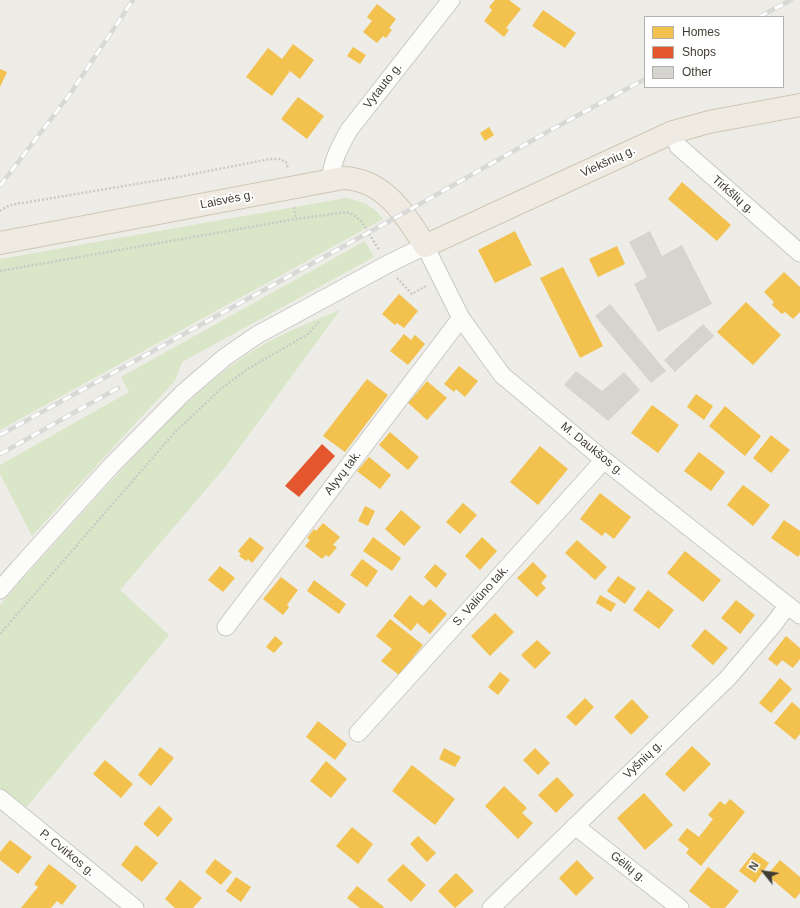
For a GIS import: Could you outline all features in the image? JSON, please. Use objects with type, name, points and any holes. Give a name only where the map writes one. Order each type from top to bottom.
[{"type":"main road","name":"Viekšnių g.","points":[[426,246],[673,132],[708,122],[800,106]]},
{"type":"main road","name":"Laisvės g.","points":[[0,243],[330,180],[355,178],[371,184],[389,197],[404,213],[426,246]]},
{"type":"street","name":"Vytauto g.","points":[[330,180],[332,164],[337,151],[349,130],[451,0]]},
{"type":"street","name":"Tirkšlių g.","points":[[673,132],[678,146],[800,253]]},
{"type":"street","points":[[0,590],[111,466],[183,393],[225,357],[257,335],[388,264],[426,246]]},
{"type":"street","name":"M. Daukšos g.","points":[[426,246],[460,318],[502,375],[604,460],[794,610]]},
{"type":"street","name":"Alyvų tak.","points":[[226,627],[460,318]]},
{"type":"street","name":"S. Valiūno tak.","points":[[358,733],[604,460]]},
{"type":"street","name":"Vyšnių g.","points":[[491,908],[728,678],[773,625],[794,610]]},
{"type":"street","name":"P. Cvirkos g.","points":[[0,798],[135,908]]},
{"type":"street","name":"Gėlių g.","points":[[575,826],[680,908]]},
{"type":"path","points":[[0,211],[10,205],[270,159],[280,159],[286,162],[292,187],[296,218]]},
{"type":"path","points":[[0,271],[296,218],[346,212],[354,215],[362,222],[388,264],[412,294],[441,278]]},
{"type":"path","points":[[0,634],[170,438],[202,405],[246,370],[308,334],[323,317]]},
{"type":"green space","points":[[346,198],[367,205],[375,210],[383,219],[0,430],[0,259]]},
{"type":"green space","points":[[365,241],[374,257],[182,362],[175,381],[32,536],[0,474],[0,465],[129,392],[121,377]]},
{"type":"green space","points":[[340,310],[226,466],[120,590],[169,635],[25,809],[0,788],[0,605],[54,544],[174,415],[209,383],[259,347],[293,330]]},
{"type":"building: Homes","points":[[495,0],[509,0],[521,9],[506,28],[509,30],[504,37],[484,21],[492,10],[489,7]]},
{"type":"building: Homes","points":[[377,4],[396,19],[389,28],[392,30],[386,38],[383,36],[377,43],[363,32],[372,21],[367,17]]},
{"type":"building: Homes","points":[[543,10],[576,33],[565,48],[532,26]]},
{"type":"building: Homes","points":[[293,44],[314,60],[300,79],[290,71],[272,96],[246,77],[268,48],[282,59]]},
{"type":"building: Homes","points":[[353,47],[366,55],[360,64],[347,56]]},
{"type":"building: Homes","points":[[0,69],[7,72],[0,87]]},
{"type":"building: Homes","points":[[298,97],[324,116],[307,139],[281,119]]},
{"type":"building: Homes","points":[[489,127],[494,135],[485,141],[480,133]]},
{"type":"building: Homes","points":[[682,182],[731,225],[717,241],[668,199]]},
{"type":"building: Homes","points":[[515,231],[532,265],[495,283],[478,250]]},
{"type":"building: Homes","points":[[617,246],[625,264],[598,277],[589,259]]},
{"type":"building: Homes","points":[[563,267],[603,346],[580,358],[540,278]]},
{"type":"building: Homes","points":[[784,272],[800,287],[800,312],[793,319],[785,312],[782,314],[772,305],[774,302],[764,292]]},
{"type":"building: Homes","points":[[399,294],[418,311],[404,328],[397,323],[395,325],[382,314]]},
{"type":"building: Homes","points":[[746,302],[781,335],[753,365],[717,332]]},
{"type":"building: Homes","points":[[404,334],[411,340],[415,335],[425,344],[408,365],[390,351]]},
{"type":"building: Homes","points":[[459,366],[478,381],[465,397],[456,389],[454,392],[444,384]]},
{"type":"building: Homes","points":[[367,379],[388,395],[345,452],[323,436]]},
{"type":"building: Homes","points":[[427,381],[447,398],[427,420],[408,403]]},
{"type":"building: Homes","points":[[696,394],[713,406],[704,420],[687,407]]},
{"type":"building: Homes","points":[[652,405],[679,425],[658,453],[631,433]]},
{"type":"building: Homes","points":[[725,406],[761,436],[745,456],[709,426]]},
{"type":"building: Homes","points":[[390,432],[419,457],[408,470],[379,445]]},
{"type":"building: Homes","points":[[771,435],[790,450],[771,473],[753,458]]},
{"type":"building: Homes","points":[[540,446],[568,469],[538,505],[510,482]]},
{"type":"building: Homes","points":[[699,452],[725,472],[711,491],[684,471]]},
{"type":"building: Homes","points":[[369,457],[391,475],[380,489],[357,471]]},
{"type":"building: Homes","points":[[743,485],[770,505],[753,526],[727,505]]},
{"type":"building: Homes","points":[[600,493],[631,517],[614,539],[605,532],[602,536],[580,519]]},
{"type":"building: Homes","points":[[463,503],[477,515],[460,534],[446,522]]},
{"type":"building: Homes","points":[[365,506],[375,511],[368,526],[358,521]]},
{"type":"building: Homes","points":[[401,510],[421,527],[404,546],[385,529]]},
{"type":"building: Homes","points":[[784,520],[800,531],[800,554],[798,557],[771,538]]},
{"type":"building: Homes","points":[[323,523],[340,537],[333,545],[337,547],[329,557],[326,555],[322,559],[305,546],[310,540],[307,538],[314,529],[316,531]]},
{"type":"building: Homes","points":[[250,537],[264,548],[252,563],[248,559],[246,561],[239,556],[241,554],[238,551]]},
{"type":"building: Homes","points":[[373,537],[401,558],[392,571],[363,551]]},
{"type":"building: Homes","points":[[482,537],[497,551],[480,570],[465,556]]},
{"type":"building: Homes","points":[[577,540],[607,567],[595,580],[565,553]]},
{"type":"building: Homes","points":[[685,551],[721,580],[703,602],[667,573]]},
{"type":"building: Homes","points":[[362,559],[378,571],[367,587],[350,575]]},
{"type":"building: Homes","points":[[533,562],[547,576],[541,583],[546,588],[537,597],[517,578]]},
{"type":"building: Homes","points":[[435,564],[447,574],[436,588],[424,577]]},
{"type":"building: Homes","points":[[220,566],[235,578],[223,592],[208,580]]},
{"type":"building: Homes","points":[[618,576],[636,588],[625,604],[607,591]]},
{"type":"building: Homes","points":[[281,577],[298,590],[287,605],[289,607],[283,615],[263,599]]},
{"type":"building: Homes","points":[[314,580],[346,604],[339,614],[307,591]]},
{"type":"building: Homes","points":[[648,590],[674,610],[659,629],[633,610]]},
{"type":"building: Homes","points":[[410,595],[423,606],[430,599],[447,614],[430,634],[417,623],[411,631],[393,616]]},
{"type":"building: Homes","points":[[600,595],[616,604],[611,612],[596,603]]},
{"type":"building: Homes","points":[[736,600],[755,615],[740,634],[721,618]]},
{"type":"building: Homes","points":[[495,613],[514,632],[490,656],[471,636]]},
{"type":"building: Homes","points":[[390,619],[423,645],[399,675],[381,661],[392,649],[376,636]]},
{"type":"building: Homes","points":[[705,629],[728,648],[713,665],[691,646]]},
{"type":"building: Homes","points":[[275,636],[283,643],[274,653],[266,647]]},
{"type":"building: Homes","points":[[786,636],[800,648],[800,659],[793,668],[782,660],[777,666],[768,659]]},
{"type":"building: Homes","points":[[537,640],[551,653],[535,669],[521,655]]},
{"type":"building: Homes","points":[[500,672],[510,680],[498,695],[488,687]]},
{"type":"building: Homes","points":[[780,678],[792,689],[771,713],[759,703]]},
{"type":"building: Homes","points":[[585,698],[594,707],[576,726],[566,717]]},
{"type":"building: Homes","points":[[632,699],[649,717],[631,735],[614,717]]},
{"type":"building: Homes","points":[[792,702],[800,709],[800,734],[795,740],[774,723]]},
{"type":"building: Homes","points":[[318,721],[347,744],[335,760],[306,737]]},
{"type":"building: Homes","points":[[692,746],[711,764],[684,792],[665,774]]},
{"type":"building: Homes","points":[[160,747],[174,758],[151,786],[138,775]]},
{"type":"building: Homes","points":[[444,748],[461,757],[455,767],[439,759]]},
{"type":"building: Homes","points":[[535,748],[550,763],[538,775],[523,760]]},
{"type":"building: Homes","points":[[105,760],[133,784],[121,798],[93,774]]},
{"type":"building: Homes","points":[[326,761],[347,779],[331,798],[310,781]]},
{"type":"building: Homes","points":[[412,765],[455,799],[435,825],[392,791]]},
{"type":"building: Homes","points":[[557,777],[574,795],[556,813],[538,795]]},
{"type":"building: Homes","points":[[504,786],[527,808],[522,813],[533,823],[518,839],[485,806]]},
{"type":"building: Homes","points":[[644,793],[673,825],[645,850],[617,818]]},
{"type":"building: Homes","points":[[730,799],[745,812],[701,866],[686,853],[689,849],[678,840],[687,828],[699,837],[713,819],[708,815],[720,801],[725,805]]},
{"type":"building: Homes","points":[[159,806],[173,819],[158,837],[143,824]]},
{"type":"building: Homes","points":[[352,827],[373,844],[358,864],[336,846]]},
{"type":"building: Homes","points":[[418,836],[436,853],[427,862],[410,844]]},
{"type":"building: Homes","points":[[10,840],[32,857],[18,874],[0,860],[0,852]]},
{"type":"building: Homes","points":[[136,845],[158,863],[142,882],[121,865]]},
{"type":"building: Homes","points":[[754,852],[769,863],[755,883],[739,871]]},
{"type":"building: Homes","points":[[215,859],[232,872],[221,885],[205,872]]},
{"type":"building: Homes","points":[[577,860],[594,878],[576,896],[559,878]]},
{"type":"building: Homes","points":[[780,860],[800,877],[800,893],[795,899],[767,875]]},
{"type":"building: Homes","points":[[49,864],[77,886],[62,905],[57,901],[51,908],[21,908],[38,887],[34,884]]},
{"type":"building: Homes","points":[[403,864],[426,885],[411,902],[387,880]]},
{"type":"building: Homes","points":[[708,867],[739,891],[725,908],[711,908],[689,891]]},
{"type":"building: Homes","points":[[456,873],[474,891],[455,908],[438,891]]},
{"type":"building: Homes","points":[[236,877],[251,887],[241,902],[226,891]]},
{"type":"building: Homes","points":[[180,880],[202,898],[193,908],[175,908],[165,899]]},
{"type":"building: Homes","points":[[357,886],[384,907],[360,908],[347,898]]},
{"type":"building: Shops","points":[[322,444],[335,456],[299,497],[285,486]]},
{"type":"building: Other","points":[[650,231],[662,256],[682,245],[712,304],[658,332],[634,284],[647,277],[629,242]]},
{"type":"building: Other","points":[[610,304],[666,371],[651,383],[595,316]]},
{"type":"building: Other","points":[[703,324],[714,336],[675,372],[664,360]]},
{"type":"building: Other","points":[[576,371],[602,391],[624,372],[640,390],[608,421],[564,385]]},
{"type":"railway","points":[[0,186],[70,94],[133,0]]},
{"type":"railway","points":[[761,16],[791,0]]},
{"type":"railway","points":[[0,435],[644,80]]},
{"type":"railway","points":[[0,454],[118,388]]}]
